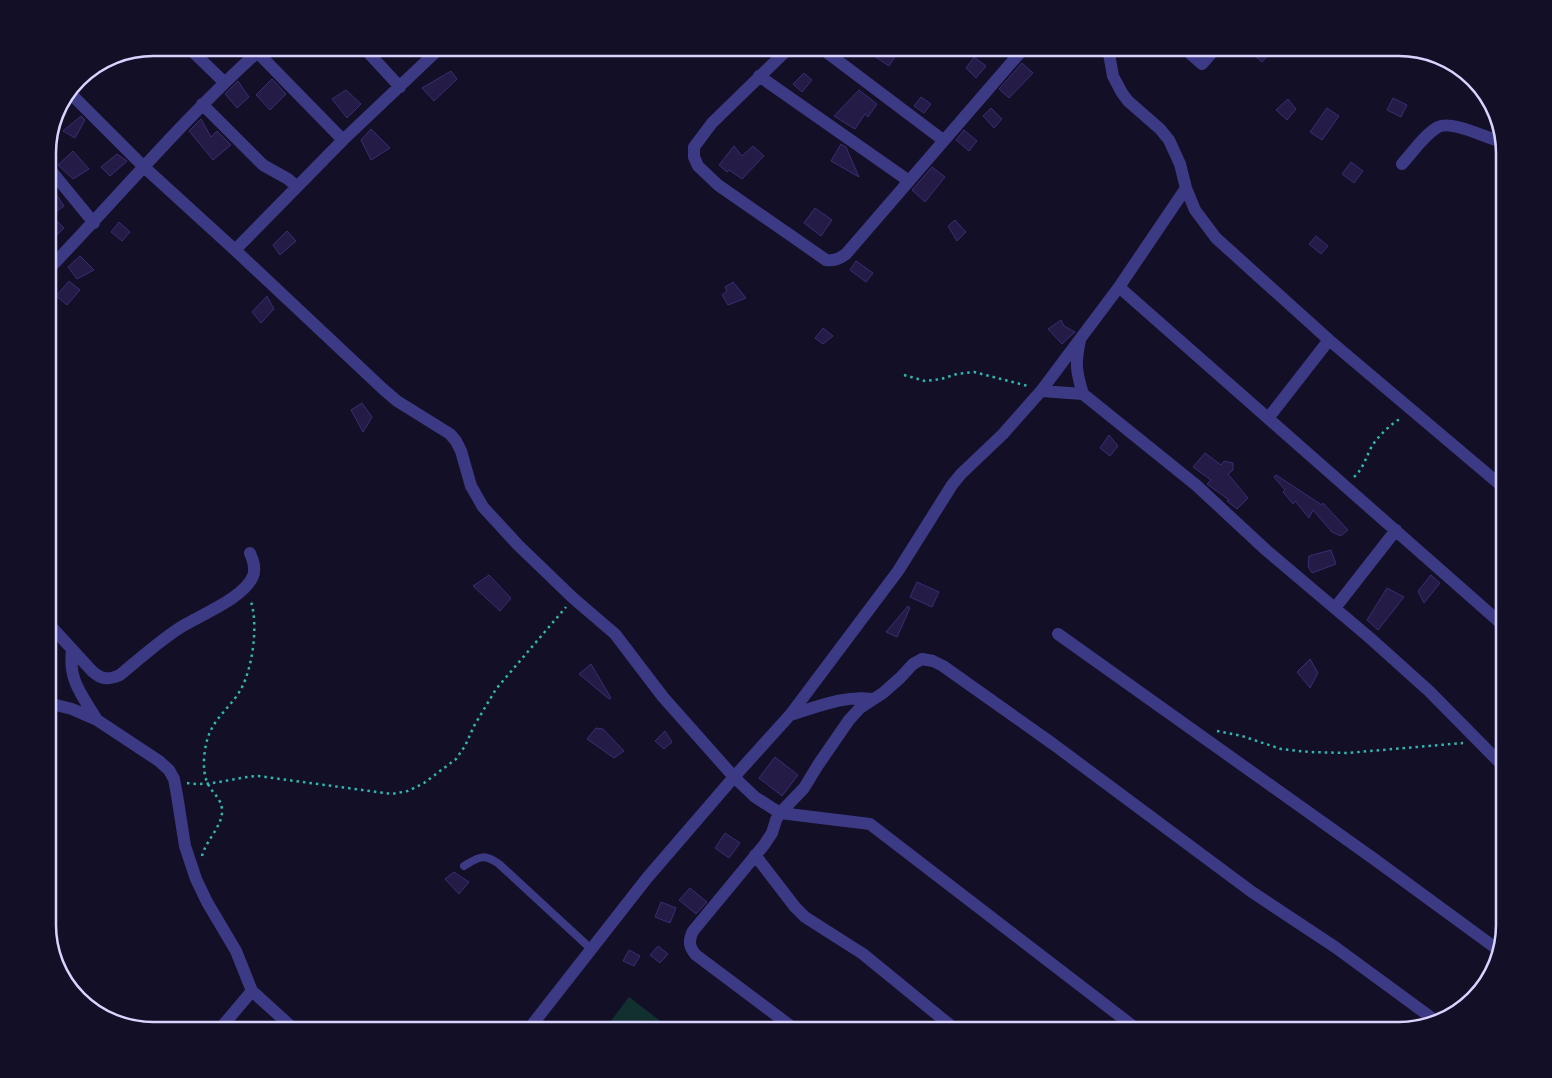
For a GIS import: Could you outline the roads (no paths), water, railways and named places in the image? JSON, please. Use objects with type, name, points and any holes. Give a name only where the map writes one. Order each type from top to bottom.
[{"type":"street","points":[[197,56],[224,82]]},
{"type":"street","points":[[56,262],[94,223],[202,104],[252,56]]},
{"type":"street","points":[[265,56],[343,140]]},
{"type":"street","points":[[371,56],[400,87]]},
{"type":"street","points":[[235,250],[343,140],[432,56]]},
{"type":"street","points":[[780,56],[712,123],[694,147],[694,157],[698,166],[718,185],[826,260],[833,261],[840,259],[846,254],[1017,56]]},
{"type":"street","points":[[831,56],[943,140]]},
{"type":"street","points":[[1109,56],[1113,76],[1128,101],[1160,129],[1168,140],[1180,164],[1186,188],[1195,210],[1216,238],[1329,340],[1496,481]]},
{"type":"street","points":[[1193,56],[1202,64],[1209,56]]},
{"type":"street","points":[[759,76],[909,181]]},
{"type":"street","points":[[74,97],[144,167],[397,401],[450,434],[461,451],[471,486],[483,507],[518,545],[615,634],[663,697],[755,797],[780,813],[870,824],[1128,1022]]},
{"type":"street","points":[[202,104],[263,165],[288,179],[297,187]]},
{"type":"street","points":[[1402,164],[1428,134],[1440,126],[1456,126],[1495,140]]},
{"type":"street","points":[[56,177],[94,223]]},
{"type":"street","points":[[534,1022],[590,948],[647,878],[734,776],[790,715],[898,572],[952,485],[1002,434],[1040,391],[1119,287],[1186,188]]},
{"type":"street","points":[[1119,287],[1496,619]]},
{"type":"street","points":[[1081,337],[1076,373],[1084,394],[1196,485],[1266,550],[1429,691],[1496,759]]},
{"type":"street","points":[[1269,418],[1329,340]]},
{"type":"street","points":[[1040,391],[1084,394]]},
{"type":"street","points":[[1335,608],[1396,530]]},
{"type":"street","points":[[56,632],[100,678],[110,679],[120,675],[178,629],[231,599],[246,587],[253,576],[254,567],[250,553]]},
{"type":"street","points":[[1058,634],[1493,946]]},
{"type":"street","points":[[72,650],[70,664],[72,676],[97,720]]},
{"type":"street","points":[[785,1022],[696,955],[691,950],[689,944],[690,937],[772,833],[780,813],[804,788],[849,720],[860,708],[883,693],[913,664],[922,659],[938,663],[1053,744],[1252,892],[1335,947],[1429,1016]]},
{"type":"street","points":[[790,715],[834,702],[855,698],[872,699]]},
{"type":"street","points":[[56,706],[72,709],[97,720],[159,761],[169,770],[174,779],[185,846],[196,879],[207,902],[236,951],[252,991],[286,1022]]},
{"type":"street","points":[[755,855],[795,907],[805,916],[863,954],[946,1022]]},
{"type":"street","points":[[226,1022],[252,991]]},
{"type":"lane","points":[[464,866],[484,856],[490,858],[499,864],[590,948]]}]
